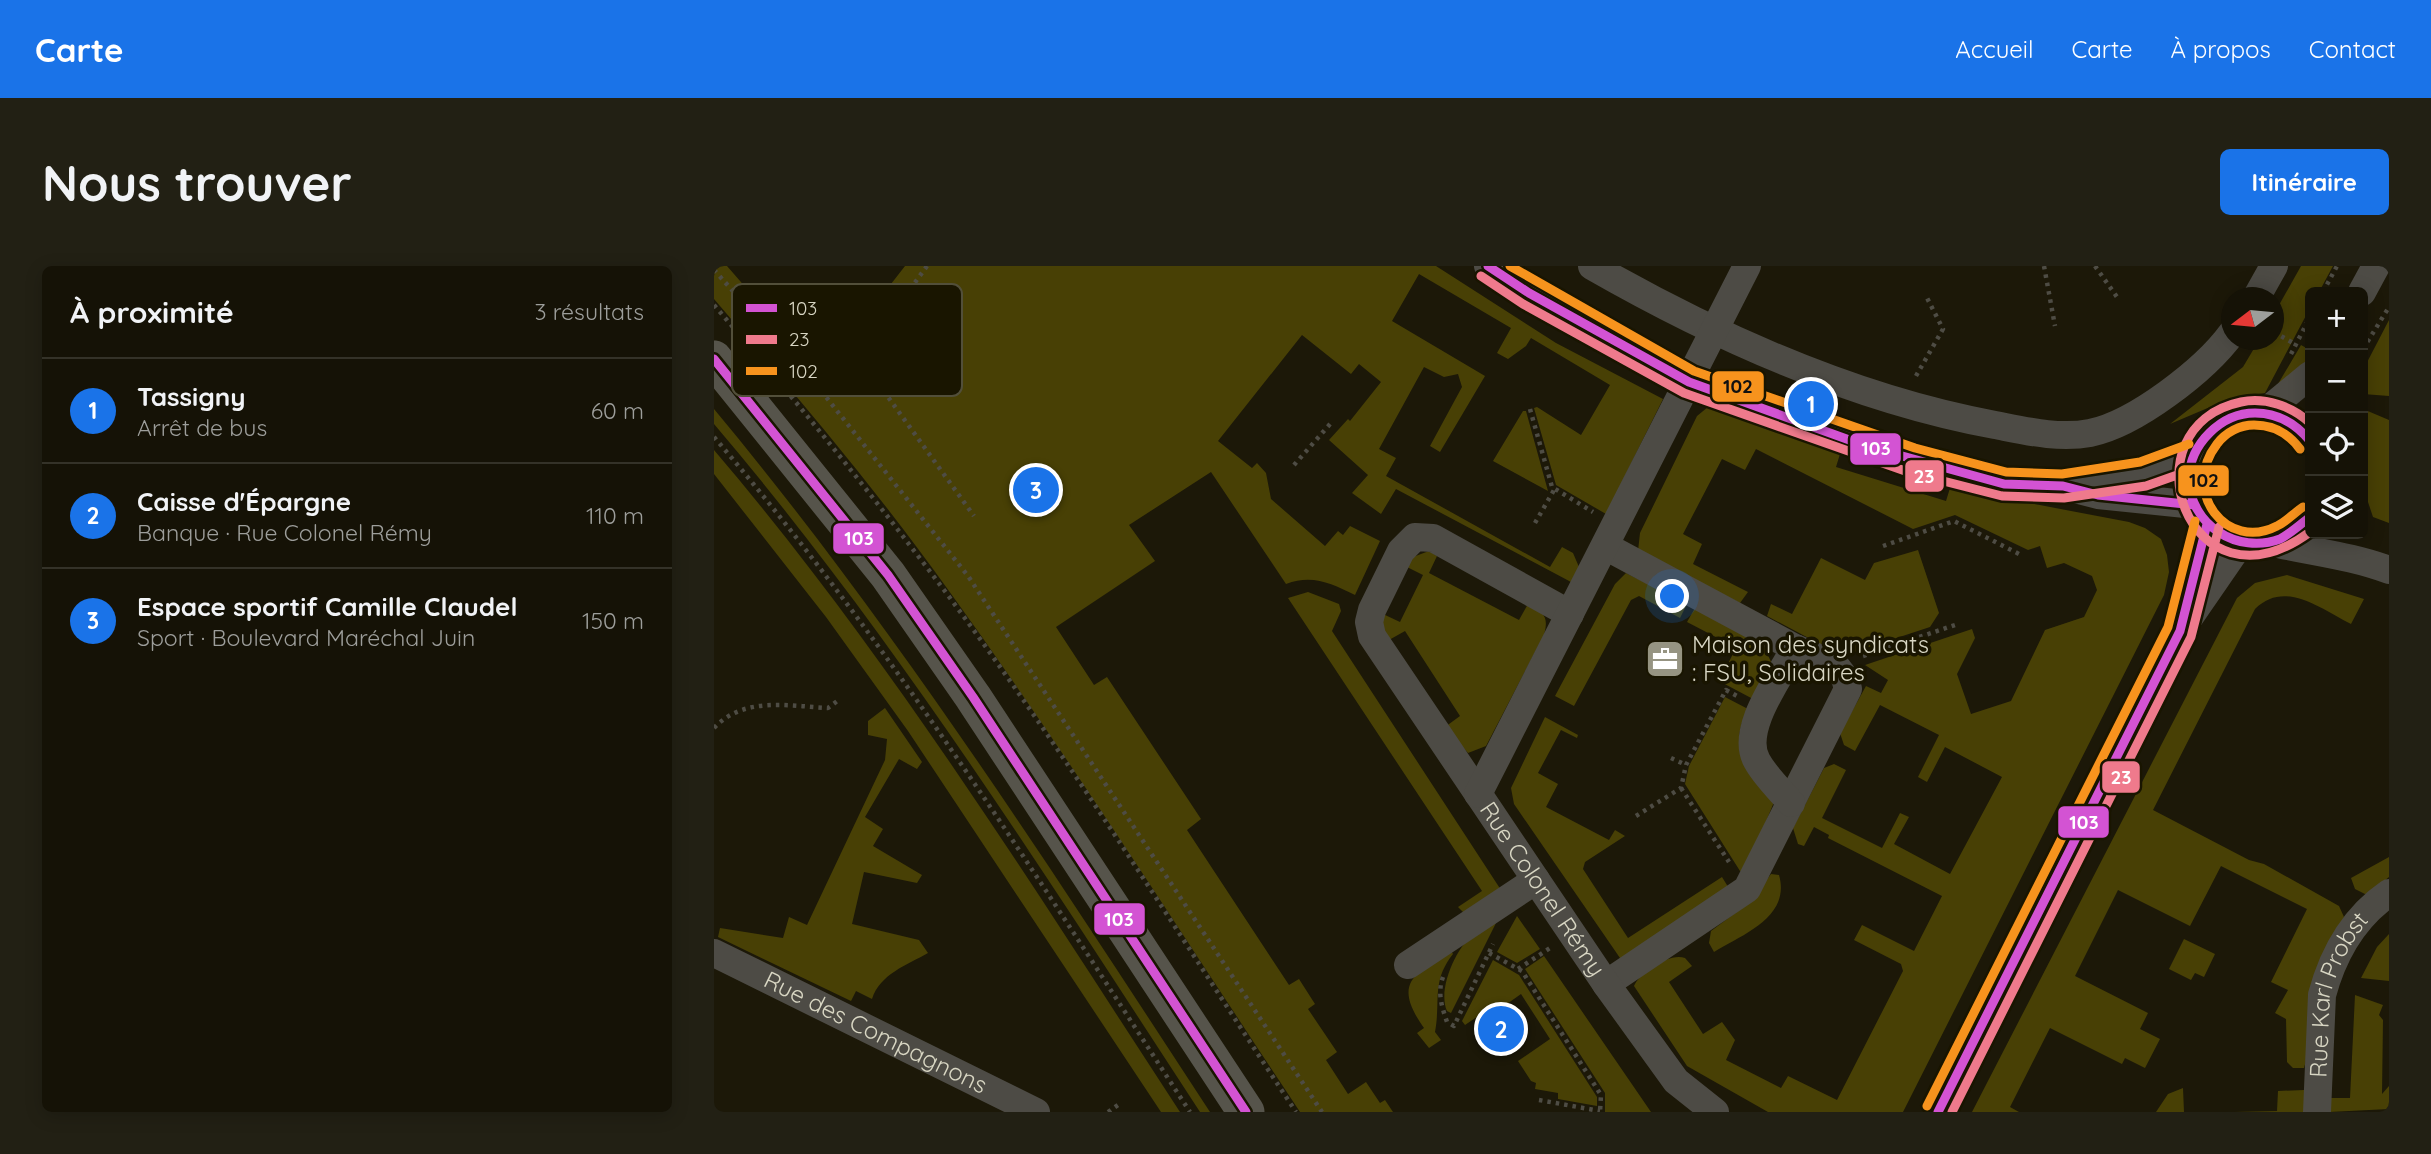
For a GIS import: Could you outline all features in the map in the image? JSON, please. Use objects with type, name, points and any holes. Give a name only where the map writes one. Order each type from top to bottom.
[{"type":"main road","points":[[714,359],[732,381]]},
{"type":"main road","points":[[744,396],[888,575],[973,697],[1246,1112]]},
{"type":"street","points":[[1489,266],[1529,293],[1689,382],[1911,460],[2004,485],[2063,486],[2143,474],[2193,456]]},
{"type":"street","points":[[1592,266],[1713,329],[1859,388],[1914,406],[2028,431],[2090,433],[2123,420],[2192,374],[2221,344]]},
{"type":"street","name":"Rue Colonel Rémy","points":[[1478,794],[1747,266]]},
{"type":"street","points":[[2262,287],[2274,266]]},
{"type":"street","points":[[2365,287],[2376,266]]},
{"type":"street","points":[[2264,413],[2305,379]]},
{"type":"street","points":[[2305,433],[2288,422],[2264,413],[2248,413],[2221,423],[2204,437],[2193,456],[2190,489],[2201,515],[2222,537],[2240,544],[2274,544],[2339,558],[2350,545],[2389,570]]},
{"type":"street","points":[[2063,486],[2201,515]]},
{"type":"street","points":[[2180,631],[2201,515]]},
{"type":"street","points":[[2274,544],[2294,533],[2305,522]]},
{"type":"street","points":[[1610,535],[1795,648],[1840,671]]},
{"type":"street","name":"Rue Colonel Rémy","points":[[1570,614],[1433,538],[1415,537],[1393,566],[1368,622],[1372,636],[1606,984],[1676,1081],[1715,1112]]},
{"type":"street","points":[[1938,1112],[2180,631],[2240,544]]},
{"type":"street","points":[[1791,803],[1757,762],[1750,740],[1762,710],[1795,648]]},
{"type":"street","name":"Rue Colonel Rémy","points":[[1606,984],[1747,889],[1848,689],[1840,671]]},
{"type":"street","points":[[1408,965],[1536,880]]},
{"type":"street","name":"Rue Karl Probst","points":[[2317,1112],[2322,995],[2327,977],[2351,929],[2389,893]]},
{"type":"street","name":"Rue des Compagnons","points":[[714,953],[1036,1112]]},
{"type":"path","points":[[914,284],[927,266]]},
{"type":"path","points":[[2044,266],[2055,326]]},
{"type":"path","points":[[2095,266],[2117,297]]},
{"type":"path","points":[[2326,287],[2337,266]]},
{"type":"path","points":[[714,270],[732,290]]},
{"type":"path","points":[[1916,376],[1943,329],[1925,294]]},
{"type":"path","points":[[2368,341],[2389,307]]},
{"type":"path","points":[[2284,338],[2293,343]]},
{"type":"path","points":[[825,396],[968,576],[1322,1112]]},
{"type":"path","points":[[887,396],[974,516]]},
{"type":"path","points":[[1530,410],[1554,489],[1610,535]]},
{"type":"path","points":[[1294,465],[1331,423]]},
{"type":"path","points":[[714,437],[814,561],[907,688],[1191,1112]]},
{"type":"path","points":[[1535,523],[1554,489]]},
{"type":"path","points":[[1883,546],[1954,522],[2023,556]]},
{"type":"path","points":[[1840,671],[1851,660],[1955,625]]},
{"type":"path","points":[[1747,889],[1681,788],[1686,765],[1726,690],[1762,710]]},
{"type":"path","points":[[714,728],[735,713],[761,704],[828,708],[840,699]]},
{"type":"path","points":[[1671,758],[1686,765]]},
{"type":"path","points":[[1636,816],[1681,788]]},
{"type":"path","points":[[1445,972],[1440,994],[1447,1022],[1454,1026],[1505,919],[1498,905]]},
{"type":"path","points":[[1518,969],[1554,945]]},
{"type":"path","points":[[1489,953],[1518,969],[1601,1095],[1601,1112],[1539,1100]]},
{"type":"path","points":[[1108,1112],[1118,1105]]},
{"type":"shaded area","points":[[714,266],[727,266],[743,284],[732,284],[732,320],[714,299]]},
{"type":"shaded area","points":[[905,266],[1436,266],[1556,343],[1663,399],[1606,514],[1556,485],[1534,408],[1537,407],[1581,435],[1610,385],[1531,338],[1526,346],[1508,359],[1497,353],[1511,328],[1419,274],[1392,321],[1485,376],[1440,452],[1430,446],[1462,387],[1458,374],[1444,377],[1424,367],[1379,449],[1396,458],[1386,476],[1550,567],[1562,547],[1573,553],[1579,567],[1571,582],[1396,489],[1381,514],[1352,493],[1368,475],[1329,440],[1348,419],[1350,421],[1381,382],[1359,364],[1351,374],[1302,335],[1218,441],[1252,468],[1257,463],[1266,473],[1271,499],[1325,546],[1338,531],[1343,535],[1350,526],[1380,541],[1355,595],[1313,580],[1286,584],[1211,472],[1129,525],[1155,561],[1056,627],[1094,685],[1107,677],[1201,819],[1187,830],[1289,985],[1299,979],[1315,1004],[1308,1009],[1337,1052],[1326,1060],[1348,1094],[1366,1082],[1380,1103],[1385,1100],[1393,1112],[1300,1112],[995,655],[921,553],[796,396],[962,396],[962,284],[891,284]]},
{"type":"shaded area","points":[[2301,266],[2333,266],[2322,287],[2305,287],[2305,317],[2265,393],[2229,399],[2170,424],[2243,367],[2253,350],[2284,350],[2284,296]]},
{"type":"shaded area","points":[[2389,320],[2389,396],[2368,394],[2368,360]]},
{"type":"shaded area","points":[[2301,345],[2305,347],[2305,364],[2275,389]]},
{"type":"shaded area","points":[[1708,407],[1840,454],[1836,467],[1946,501],[1950,488],[2129,522],[2145,528],[2161,539],[2167,555],[2169,572],[2164,595],[1903,1112],[1768,1112],[1687,1066],[1634,986],[1642,975],[1656,964],[1672,958],[1685,958],[1692,966],[1669,982],[1703,1034],[1722,1022],[1735,1040],[1726,1060],[1781,1088],[1788,1076],[1837,1100],[1903,971],[1901,964],[1854,940],[1862,925],[1914,951],[1942,896],[1828,838],[1829,835],[1814,827],[1804,846],[1798,844],[1793,828],[1824,768],[1834,764],[1846,770],[1822,818],[1882,848],[1900,813],[1909,817],[1894,844],[1950,874],[2002,777],[1945,747],[1927,782],[1918,777],[1939,735],[1880,705],[1855,751],[1844,745],[1840,733],[1866,686],[1881,693],[1888,680],[1865,665],[1972,629],[1975,638],[1957,674],[1971,714],[2011,701],[2045,630],[2084,617],[2097,590],[2092,576],[2064,563],[2047,568],[2040,546],[2028,550],[1955,515],[1913,529],[1756,449],[1745,470],[1722,459],[1683,534],[1702,544],[1693,564],[1748,592],[1740,603],[1638,551],[1640,533],[1697,416]]},
{"type":"shaded area","points":[[714,409],[782,493],[910,665],[1033,842],[1210,1112],[1200,1112],[1027,848],[907,674],[781,505],[714,424]]},
{"type":"shaded area","points":[[1523,411],[1526,411],[1548,491],[1493,461]]},
{"type":"shaded area","points":[[2368,411],[2389,420],[2389,523],[2373,517],[2368,502]]},
{"type":"shaded area","points":[[714,450],[840,608],[900,690],[1014,858],[1180,1112],[1161,1112],[908,731],[826,617],[714,474]]},
{"type":"shaded area","points":[[1918,550],[1939,613],[1930,627],[1851,653],[1846,640],[1837,643],[1833,651],[1767,616],[1771,604],[1792,614],[1821,558],[1865,580],[1874,563]]},
{"type":"shaded area","points":[[1429,551],[1437,556],[1429,573],[1519,620],[1528,604],[1544,616],[1546,623],[1544,635],[1486,746],[1468,753],[1445,727],[1460,716],[1405,631],[1389,640],[1381,628],[1383,614],[1400,622],[1423,575],[1407,567],[1413,557]]},
{"type":"shaded area","points":[[1626,573],[1687,604],[1680,618],[1639,596],[1631,600],[1574,706],[1555,696],[1615,584]]},
{"type":"shaded area","points":[[2287,575],[2364,599],[2351,624],[2315,605],[2291,597],[2267,600],[2255,609],[2153,810],[2249,860],[2264,864],[2339,906],[2344,917],[2304,1068],[2293,1068],[2287,1062],[2286,1019],[2275,1013],[2288,990],[2271,982],[2307,909],[2221,866],[2190,926],[2118,890],[2075,976],[2148,1013],[2140,1029],[2160,1039],[2145,1068],[2125,1058],[2122,1064],[2050,1028],[2010,1107],[2019,1112],[1972,1112],[2237,598],[2255,583]]},
{"type":"shaded area","points":[[1308,592],[1339,604],[1341,611],[1332,631],[1501,890],[1464,913],[1458,907],[1482,891],[1288,598]]},
{"type":"shaded area","points":[[1695,608],[1763,644],[1772,664],[1753,699],[1719,681],[1734,652],[1733,646],[1687,622]]},
{"type":"shaded area","points":[[1725,697],[1748,709],[1739,736],[1740,748],[1749,769],[1774,802],[1745,873],[1740,871],[1685,784],[1689,766]]},
{"type":"shaded area","points":[[885,708],[922,762],[917,769],[899,759],[865,817],[883,829],[873,846],[922,875],[917,883],[864,872],[852,924],[919,940],[928,953],[888,977],[881,983],[872,999],[856,991],[851,1001],[718,937],[720,928],[783,938],[789,917],[807,925],[885,760],[887,739],[868,735],[868,721]]},
{"type":"shaded area","points":[[1545,717],[1578,735],[1577,738],[1561,730],[1538,773],[1558,784],[1546,807],[1609,840],[1615,830],[1625,836],[1585,862],[1583,869],[1628,938],[1722,877],[1730,890],[1625,959],[1620,958],[1514,804],[1511,788]]},
{"type":"shaded area","points":[[2389,857],[2389,877],[2367,895],[2355,889],[2351,878]]},
{"type":"shaded area","points":[[1771,874],[1779,875],[1781,890],[1771,913],[1750,931],[1714,952],[1709,943],[1711,931],[1750,902]]},
{"type":"shaded area","points":[[1517,916],[1540,949],[1517,963],[1497,952]]},
{"type":"shaded area","points":[[1496,923],[1451,1013],[1447,1011],[1445,991],[1456,957],[1476,932]]},
{"type":"shaded area","points":[[2389,934],[2389,981],[2361,978],[2377,947]]},
{"type":"shaded area","points":[[2184,939],[2215,954],[2204,977],[2195,973],[2191,980],[2169,969]]},
{"type":"shaded area","points":[[1450,949],[1453,954],[1442,974],[1438,992],[1435,1032],[1441,1040],[1429,1048],[1417,1033],[1424,1028],[1414,1013],[1409,990],[1412,981],[1426,966]]},
{"type":"shaded area","points":[[1544,956],[1651,1112],[1605,1112],[1605,1093],[1525,969]]},
{"type":"shaded area","points":[[1493,960],[1519,975],[1597,1097],[1597,1106],[1558,1099],[1558,1093],[1535,1089],[1536,1083],[1531,1081],[1518,1061],[1550,1039],[1521,994],[1497,1011],[1493,1006],[1465,1025],[1462,1021]]},
{"type":"shaded area","points":[[2355,995],[2383,1005],[2379,1015],[2383,1020],[2382,1094],[2389,1086],[2389,1109],[2329,1112],[2331,1098],[2350,1098]]},
{"type":"shaded area","points":[[2183,1088],[2184,1112],[2156,1112],[2168,1094]]},
{"type":"shaded area","points":[[2304,1090],[2307,1096],[2304,1112],[2234,1112],[2277,1111],[2278,1091]]},
{"type":"transit line","name":"103","points":[[1488,266],[1529,293],[1689,382],[1866,446],[2004,484],[2063,486],[2098,495],[2195,505]]},
{"type":"transit line","name":"102","points":[[1510,266],[1694,371],[1915,448],[2006,472],[2062,474],[2140,462],[2189,444]]},
{"type":"transit line","name":"23","points":[[1481,276],[1523,304],[1684,393],[1908,472],[2002,496],[2064,498],[2146,486],[2197,468]]},
{"type":"transit line","name":"103","points":[[714,359],[732,381]]},
{"type":"transit line","name":"103","points":[[744,396],[888,575],[973,697],[1246,1112]]},
{"type":"transit line","name":"23","points":[[2305,419],[2278,404],[2259,401],[2241,402],[2205,418],[2185,445],[2179,478],[2186,510],[2203,537],[2231,553],[2267,553],[2305,534]]},
{"type":"transit line","name":"103","points":[[2305,436],[2278,417],[2255,413],[2230,418],[2201,442],[2191,465],[2189,478],[2191,495],[2197,510],[2219,532],[2233,539],[2264,543],[2280,539],[2305,521]]},
{"type":"transit line","name":"102","points":[[2300,449],[2286,435],[2274,429],[2261,425],[2239,428],[2217,444],[2207,462],[2204,481],[2207,498],[2214,513],[2226,524],[2241,531],[2259,532],[2277,526],[2303,507]]},
{"type":"transit line","name":"102","points":[[1927,1106],[2168,627],[2195,521]]},
{"type":"transit line","name":"103","points":[[1938,1112],[2180,631],[2207,524]]},
{"type":"transit line","name":"23","points":[[1952,1112],[2191,637],[2219,527]]},
{"type":"place","name":"Tassigny","points":[[1811,404]]},
{"type":"place","name":"Espace sportif Camille Claudel","points":[[1036,490]]},
{"type":"place","name":"Maison des syndicats : FSU, Solidaires","points":[[1665,659]]},
{"type":"place","name":"Caisse d'Épargne","points":[[1501,1029]]}]
